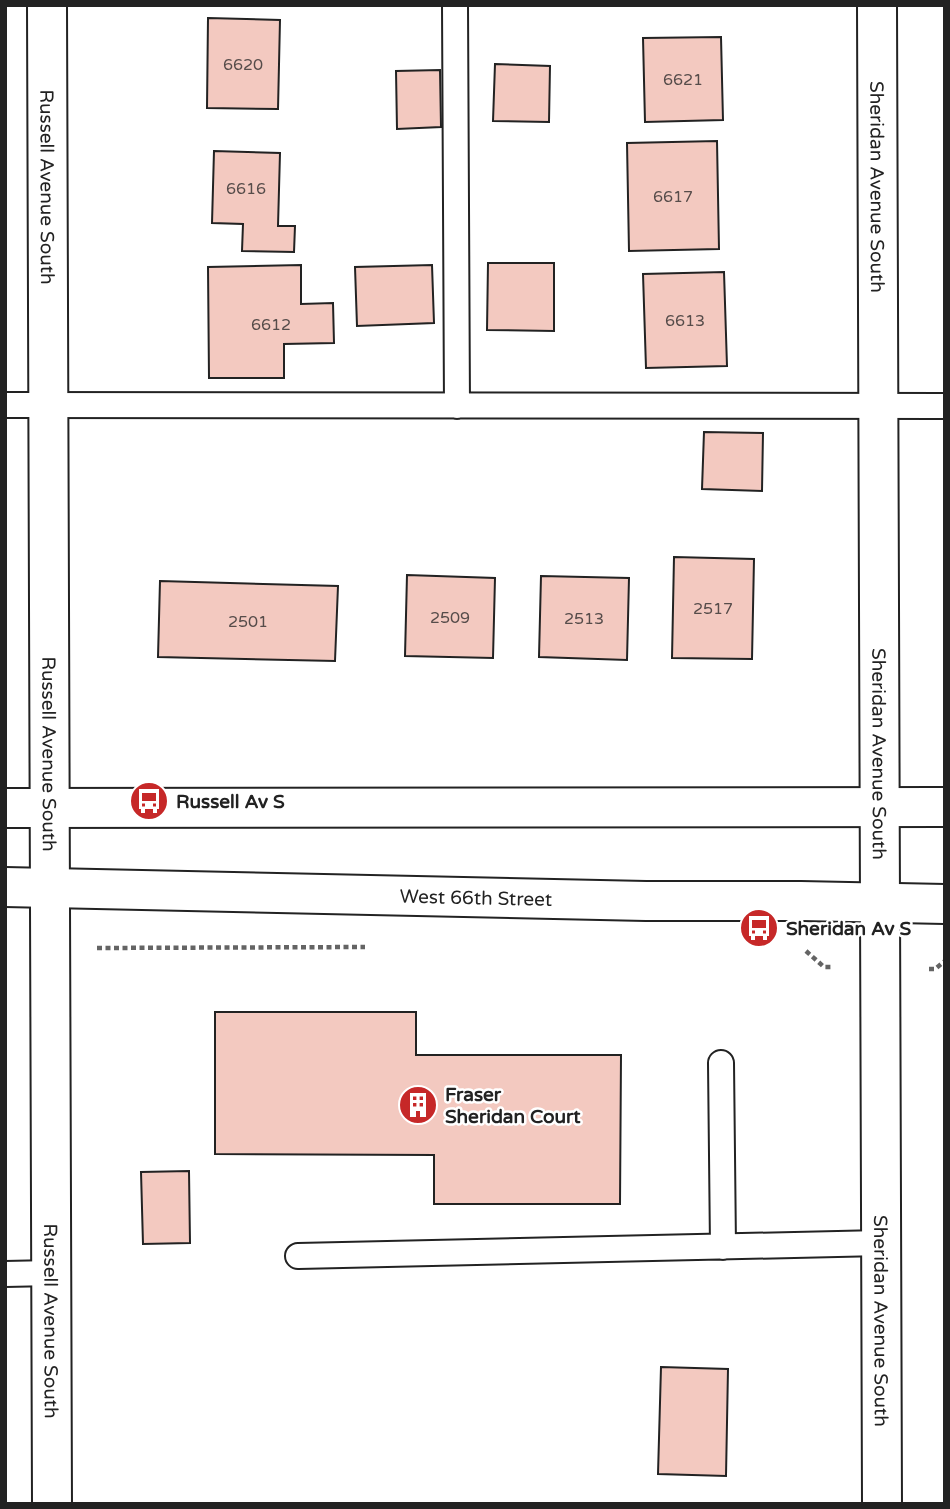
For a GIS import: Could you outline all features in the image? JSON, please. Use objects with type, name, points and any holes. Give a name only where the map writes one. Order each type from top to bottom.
[{"type":"street","name":"Russell Avenue South","points":[[47,5],[52,1504]]},
{"type":"street","name":"Sheridan Avenue South","points":[[877,5],[882,1504]]},
{"type":"street","points":[[5,808],[945,807]]},
{"type":"street","name":"West 66th Street","points":[[5,887],[646,901],[945,904]]},
{"type":"lane","points":[[455,5],[457,406]]},
{"type":"lane","points":[[5,405],[945,406]]},
{"type":"lane","points":[[721,1063],[723,1247]]},
{"type":"lane","points":[[298,1256],[881,1243]]},
{"type":"lane","points":[[5,1274],[52,1273]]},
{"type":"path","points":[[800,946],[824,967],[935,969],[945,961]]},
{"type":"path","points":[[51,948],[370,947]]},
{"type":"building","points":[[208,18],[280,20],[278,109],[207,108]]},
{"type":"building","points":[[721,37],[723,120],[645,122],[643,38]]},
{"type":"building","points":[[495,64],[550,66],[549,122],[493,121]]},
{"type":"building","points":[[440,70],[441,127],[397,129],[396,71]]},
{"type":"building","points":[[717,141],[719,249],[629,251],[627,143]]},
{"type":"building","points":[[214,151],[280,153],[278,226],[295,226],[294,252],[242,251],[243,224],[212,223]]},
{"type":"building","points":[[488,263],[554,263],[554,331],[487,330]]},
{"type":"building","points":[[301,265],[301,304],[333,303],[334,343],[284,344],[284,378],[209,378],[208,267]]},
{"type":"building","points":[[432,265],[434,323],[357,326],[355,267]]},
{"type":"building","points":[[724,272],[727,366],[646,368],[643,274]]},
{"type":"building","points":[[704,432],[763,433],[762,491],[702,489]]},
{"type":"building","points":[[674,557],[754,559],[752,659],[672,658]]},
{"type":"building","points":[[407,575],[495,578],[493,658],[405,656]]},
{"type":"building","points":[[541,576],[629,578],[627,660],[539,657]]},
{"type":"building","points":[[160,581],[338,586],[335,661],[158,657]]},
{"type":"building","name":"Fraser Sheridan Court","points":[[215,1012],[416,1012],[416,1055],[621,1055],[620,1204],[434,1204],[434,1155],[215,1154]]},
{"type":"building","points":[[189,1171],[190,1243],[143,1244],[141,1172]]},
{"type":"building","points":[[661,1367],[728,1369],[726,1476],[658,1474]]},
{"type":"place","name":"Russell Av S","points":[[149,801]]},
{"type":"place","name":"Sheridan Av S","points":[[759,928]]},
{"type":"place","name":"Fraser Sheridan Court","points":[[418,1105]]}]
